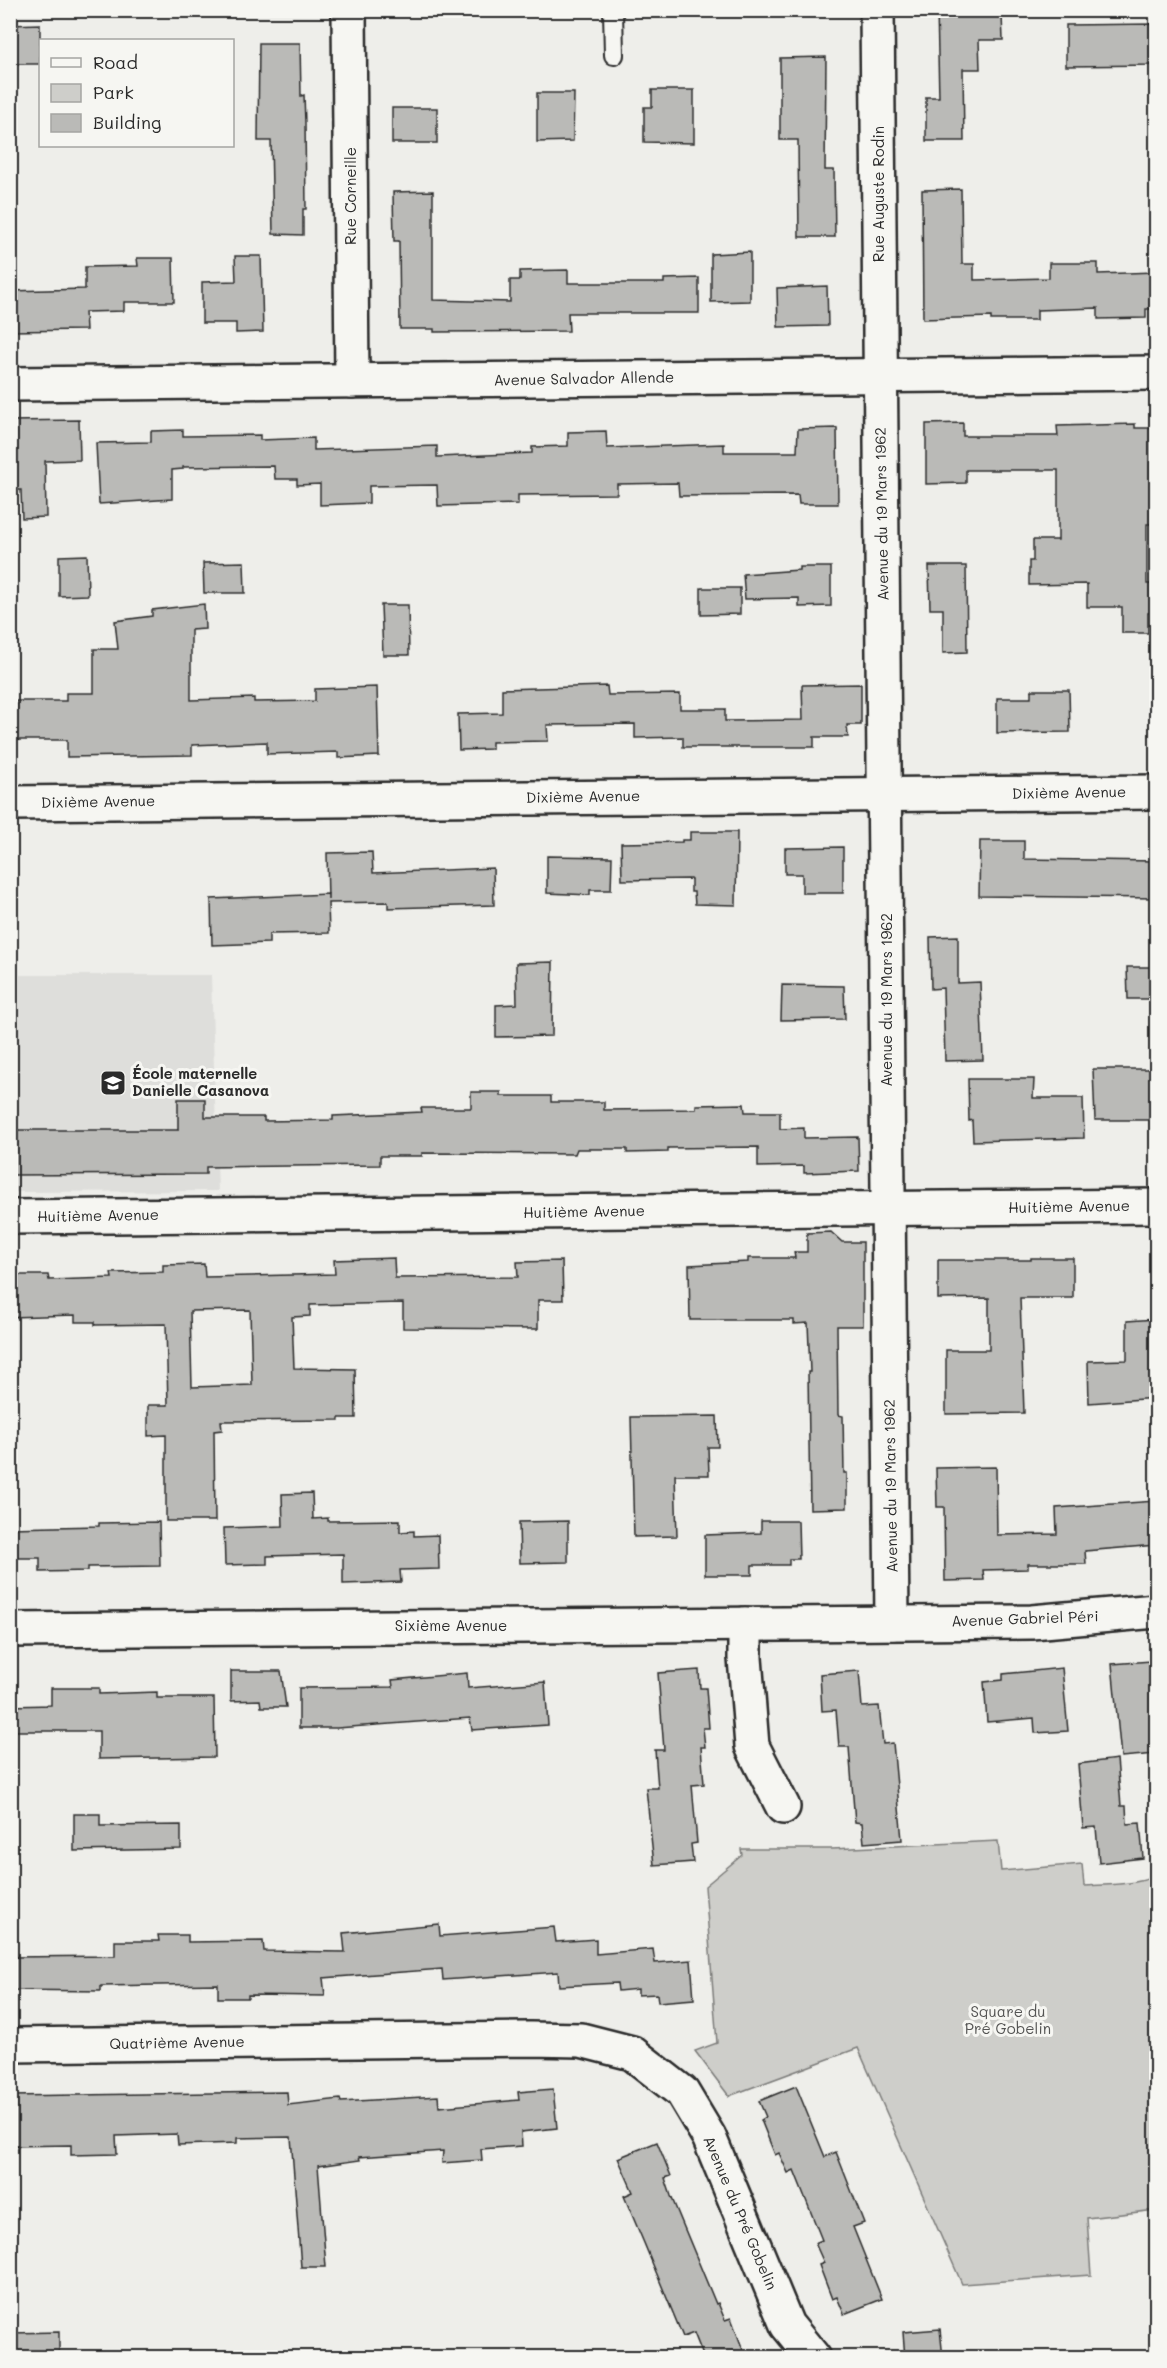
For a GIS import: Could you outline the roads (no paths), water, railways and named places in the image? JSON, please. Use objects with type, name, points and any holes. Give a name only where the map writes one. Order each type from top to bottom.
[{"type":"street","name":"Rue Corneille","points":[[349,10],[352,381]]},
{"type":"street","name":"Rue Auguste Rodin","points":[[877,10],[880,377]]},
{"type":"street","name":"Avenue Salvador Allende","points":[[10,384],[1156,373]]},
{"type":"street","name":"Avenue du 19 Mars 1962","points":[[880,377],[886,794],[892,1623]]},
{"type":"street","name":"Dixième Avenue","points":[[10,803],[1156,792]]},
{"type":"street","name":"Huitième Avenue","points":[[10,1217],[1156,1206]]},
{"type":"street","name":"Avenue Gabriel Péri","points":[[892,1623],[1032,1622],[1156,1611]]},
{"type":"street","name":"Sixième Avenue","points":[[10,1630],[892,1623]]},
{"type":"street","points":[[745,1624],[745,1658],[752,1746],[783,1807]]},
{"type":"street","name":"Avenue du Pré Gobelin","points":[[344,2041],[530,2038],[581,2040],[632,2053],[682,2092],[709,2137],[787,2325],[814,2358]]},
{"type":"street","name":"Quatrième Avenue","points":[[10,2045],[344,2041]]},
{"type":"lane","points":[[613,10],[614,55]]},
{"type":"place","name":"École maternelle Danielle Casanova","points":[[113,1083]]},
{"type":"park label","name":"Square du Pré Gobelin","points":[[1008,2020]]}]
